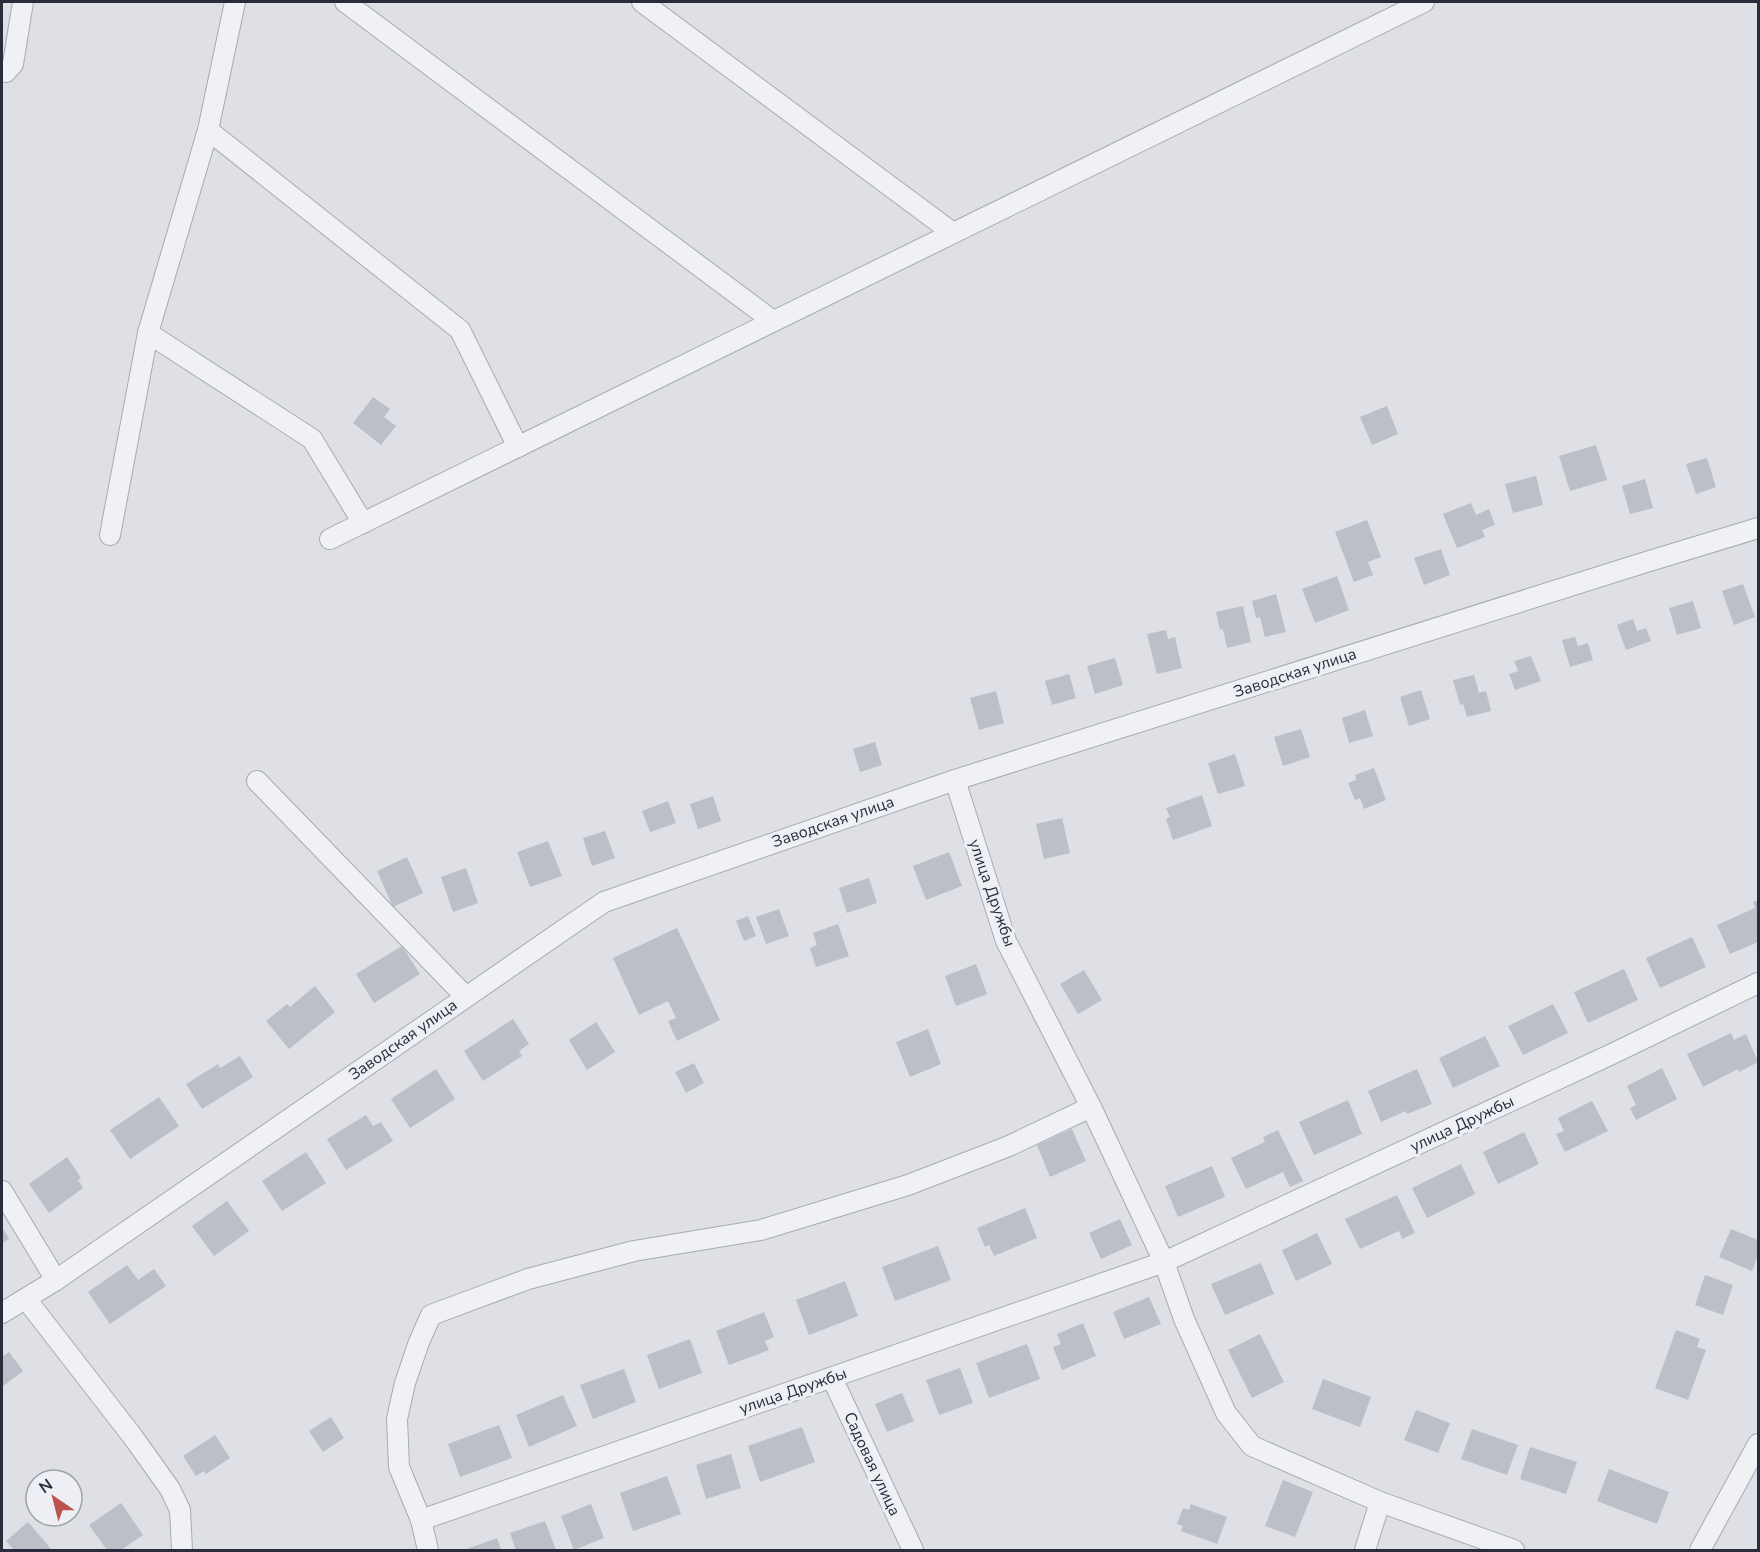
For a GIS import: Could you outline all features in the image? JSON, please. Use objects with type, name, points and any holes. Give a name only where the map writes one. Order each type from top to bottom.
[{"type":"street","points":[[2,70],[6,72],[13,64],[23,2]]},
{"type":"street","points":[[110,535],[148,333],[208,130],[234,2]]},
{"type":"street","points":[[345,2],[773,321]]},
{"type":"street","points":[[642,2],[952,233]]},
{"type":"street","points":[[330,539],[1424,2]]},
{"type":"street","points":[[208,130],[460,330],[518,447]]},
{"type":"street","points":[[148,333],[312,439],[363,523]]},
{"type":"street","name":"Заводская улица","points":[[2,1313],[56,1280],[604,902],[955,780],[1758,528]]},
{"type":"street","name":"улица Дружбы","points":[[955,780],[1006,941],[1091,1107],[1164,1262],[1184,1319],[1226,1413],[1252,1446],[1380,1502],[1514,1551]]},
{"type":"street","points":[[257,781],[466,997]]},
{"type":"street","name":"улица Дружбы","points":[[421,1520],[1164,1262],[1612,1054],[1758,983]]},
{"type":"street","points":[[428,1551],[421,1520],[399,1467],[397,1419],[405,1383],[431,1315],[528,1279],[634,1251],[760,1230],[908,1185],[1009,1146],[1091,1107]]},
{"type":"street","points":[[2,1191],[56,1280]]},
{"type":"street","points":[[26,1299],[133,1437],[170,1489],[180,1510],[182,1551]]},
{"type":"street","name":"Садовая улица","points":[[832,1378],[913,1551]]},
{"type":"street","points":[[1700,1551],[1758,1444]]},
{"type":"street","points":[[1365,1551],[1380,1502]]},
{"type":"building","points":[[373,397],[390,409],[384,417],[396,426],[381,445],[353,423]]},
{"type":"building","points":[[1387,406],[1398,434],[1372,445],[1360,417]]},
{"type":"building","points":[[1596,445],[1607,480],[1570,491],[1559,456]]},
{"type":"building","points":[[1707,458],[1716,487],[1696,494],[1686,464]]},
{"type":"building","points":[[1536,476],[1543,505],[1513,513],[1505,484]]},
{"type":"building","points":[[1645,479],[1653,508],[1630,514],[1622,486]]},
{"type":"building","points":[[1471,503],[1476,515],[1489,509],[1495,525],[1482,530],[1485,537],[1457,548],[1443,514]]},
{"type":"building","points":[[1367,520],[1381,557],[1368,562],[1373,575],[1354,582],[1335,532]]},
{"type":"building","points":[[1441,549],[1450,575],[1424,585],[1414,558]]},
{"type":"building","points":[[1337,576],[1349,610],[1315,623],[1302,589]]},
{"type":"building","points":[[1743,584],[1755,617],[1734,625],[1722,591]]},
{"type":"building","points":[[1276,594],[1286,632],[1265,637],[1260,617],[1256,618],[1252,601]]},
{"type":"building","points":[[1693,601],[1701,628],[1677,635],[1669,608]]},
{"type":"building","points":[[1243,606],[1251,642],[1227,648],[1216,612]]},
{"type":"building","points":[[1633,619],[1637,631],[1646,628],[1651,641],[1626,650],[1617,625]]},
{"type":"building","points":[[1166,630],[1168,639],[1175,637],[1182,668],[1157,674],[1147,634]]},
{"type":"building","points":[[1575,637],[1578,646],[1588,643],[1593,660],[1570,667],[1562,640]]},
{"type":"building","points":[[1531,656],[1541,681],[1515,690],[1509,674],[1518,671],[1514,661]]},
{"type":"building","points":[[1115,658],[1123,685],[1095,694],[1087,666]]},
{"type":"building","points":[[1069,674],[1076,698],[1052,705],[1045,681]]},
{"type":"building","points":[[1474,675],[1479,693],[1486,691],[1491,711],[1467,717],[1463,704],[1460,705],[1453,680]]},
{"type":"building","points":[[1421,690],[1430,719],[1409,726],[1400,697]]},
{"type":"building","points":[[996,691],[1004,723],[979,730],[970,698]]},
{"type":"building","points":[[1365,710],[1373,736],[1349,743],[1342,718]]},
{"type":"building","points":[[1301,729],[1310,757],[1283,766],[1274,737]]},
{"type":"building","points":[[875,742],[882,765],[860,772],[853,749]]},
{"type":"building","points":[[1235,754],[1245,786],[1218,794],[1208,763]]},
{"type":"building","points":[[1374,768],[1386,800],[1364,809],[1360,798],[1355,800],[1348,783],[1356,780],[1355,775]]},
{"type":"building","points":[[1202,795],[1212,826],[1173,840],[1166,819],[1170,817],[1166,808]]},
{"type":"building","points":[[713,796],[721,821],[698,829],[690,804]]},
{"type":"building","points":[[668,801],[676,823],[650,832],[642,811]]},
{"type":"building","points":[[1062,818],[1070,853],[1044,859],[1036,824]]},
{"type":"building","points":[[605,831],[615,858],[592,866],[583,838]]},
{"type":"building","points":[[548,841],[562,876],[530,887],[517,852]]},
{"type":"building","points":[[949,852],[962,886],[926,900],[913,866]]},
{"type":"building","points":[[407,857],[423,893],[393,907],[377,871]]},
{"type":"building","points":[[466,868],[478,903],[453,912],[441,877]]},
{"type":"building","points":[[869,878],[877,903],[847,913],[839,888]]},
{"type":"building","points":[[1758,900],[1758,942],[1730,954],[1717,925],[1755,908],[1753,902]]},
{"type":"building","points":[[779,909],[789,936],[766,944],[756,917]]},
{"type":"building","points":[[748,916],[756,936],[744,941],[736,921]]},
{"type":"building","points":[[838,924],[849,956],[816,967],[810,948],[817,945],[813,933]]},
{"type":"building","points":[[677,928],[720,1020],[677,1041],[668,1021],[676,1018],[668,1001],[639,1015],[613,958]]},
{"type":"building","points":[[1692,937],[1706,967],[1660,988],[1646,958]]},
{"type":"building","points":[[402,946],[420,974],[374,1003],[356,974]]},
{"type":"building","points":[[976,964],[987,994],[956,1006],[945,976]]},
{"type":"building","points":[[1624,969],[1638,1000],[1588,1023],[1574,992]]},
{"type":"building","points":[[1084,970],[1102,1000],[1078,1014],[1060,984]]},
{"type":"building","points":[[315,986],[335,1012],[289,1049],[266,1021],[287,1004],[290,1007]]},
{"type":"building","points":[[1553,1004],[1568,1033],[1523,1055],[1508,1026]]},
{"type":"building","points":[[513,1019],[529,1044],[519,1051],[522,1056],[483,1081],[464,1051]]},
{"type":"building","points":[[596,1022],[615,1052],[587,1070],[569,1040]]},
{"type":"building","points":[[928,1029],[941,1064],[910,1077],[896,1042]]},
{"type":"building","points":[[1731,1033],[1734,1040],[1746,1034],[1758,1062],[1739,1072],[1738,1069],[1703,1087],[1687,1054]]},
{"type":"building","points":[[1485,1036],[1500,1066],[1453,1088],[1439,1058]]},
{"type":"building","points":[[240,1056],[253,1077],[202,1109],[186,1084],[218,1064],[220,1068]]},
{"type":"building","points":[[694,1063],[704,1083],[686,1093],[675,1072]]},
{"type":"building","points":[[1662,1068],[1677,1099],[1636,1120],[1630,1108],[1636,1105],[1627,1086]]},
{"type":"building","points":[[436,1069],[455,1099],[410,1128],[391,1099]]},
{"type":"building","points":[[1417,1069],[1432,1104],[1407,1114],[1406,1111],[1381,1122],[1368,1091]]},
{"type":"building","points":[[159,1097],[179,1126],[130,1159],[110,1130]]},
{"type":"building","points":[[1348,1100],[1362,1134],[1314,1155],[1299,1122]]},
{"type":"building","points":[[1592,1101],[1608,1131],[1565,1152],[1556,1134],[1564,1131],[1558,1118]]},
{"type":"building","points":[[366,1115],[373,1126],[381,1122],[393,1141],[346,1170],[327,1139]]},
{"type":"building","points":[[1072,1129],[1086,1161],[1050,1177],[1037,1145]]},
{"type":"building","points":[[1278,1130],[1303,1181],[1290,1187],[1283,1172],[1246,1189],[1231,1158],[1265,1142],[1263,1137]]},
{"type":"building","points":[[1524,1132],[1539,1164],[1498,1184],[1483,1152]]},
{"type":"building","points":[[306,1152],[326,1183],[282,1211],[262,1181]]},
{"type":"building","points":[[67,1157],[81,1178],[78,1180],[83,1188],[49,1213],[29,1184]]},
{"type":"building","points":[[1461,1164],[1475,1194],[1427,1218],[1412,1188]]},
{"type":"building","points":[[1212,1166],[1225,1197],[1178,1217],[1165,1186]]},
{"type":"building","points":[[1397,1195],[1415,1233],[1402,1239],[1399,1231],[1360,1249],[1345,1219]]},
{"type":"building","points":[[227,1201],[249,1231],[214,1256],[192,1226]]},
{"type":"building","points":[[1025,1208],[1037,1238],[994,1256],[989,1245],[985,1247],[977,1228]]},
{"type":"building","points":[[1120,1219],[1132,1245],[1101,1259],[1089,1233]]},
{"type":"building","points":[[2,1227],[9,1239],[2,1243]]},
{"type":"building","points":[[1731,1229],[1758,1240],[1758,1255],[1752,1271],[1719,1257]]},
{"type":"building","points":[[1317,1233],[1332,1264],[1296,1281],[1282,1250]]},
{"type":"building","points":[[938,1246],[951,1280],[895,1301],[882,1267]]},
{"type":"building","points":[[1261,1263],[1274,1294],[1225,1315],[1211,1284]]},
{"type":"building","points":[[127,1265],[138,1280],[154,1269],[166,1286],[110,1324],[88,1292]]},
{"type":"building","points":[[1705,1275],[1733,1285],[1723,1315],[1695,1305]]},
{"type":"building","points":[[845,1281],[858,1316],[809,1335],[796,1300]]},
{"type":"building","points":[[1149,1297],[1161,1324],[1124,1339],[1113,1312]]},
{"type":"building","points":[[764,1312],[774,1337],[765,1341],[769,1350],[729,1365],[716,1331]]},
{"type":"building","points":[[1083,1323],[1096,1356],[1062,1370],[1053,1347],[1061,1344],[1057,1334]]},
{"type":"building","points":[[1676,1330],[1700,1339],[1697,1347],[1706,1350],[1688,1400],[1655,1388]]},
{"type":"building","points":[[1260,1334],[1284,1382],[1252,1398],[1228,1350]]},
{"type":"building","points":[[690,1339],[702,1373],[659,1389],[647,1355]]},
{"type":"building","points":[[1027,1344],[1040,1379],[989,1398],[976,1363]]},
{"type":"building","points":[[9,1352],[23,1371],[2,1387],[2,1357]]},
{"type":"building","points":[[960,1368],[973,1403],[939,1415],[926,1380]]},
{"type":"building","points":[[624,1369],[636,1402],[593,1419],[580,1385]]},
{"type":"building","points":[[1323,1379],[1371,1397],[1360,1427],[1312,1409]]},
{"type":"building","points":[[902,1393],[914,1421],[887,1432],[875,1404]]},
{"type":"building","points":[[563,1395],[577,1426],[529,1447],[516,1415]]},
{"type":"building","points":[[1416,1410],[1450,1423],[1438,1453],[1404,1440]]},
{"type":"building","points":[[331,1417],[344,1438],[323,1452],[309,1431]]},
{"type":"building","points":[[499,1425],[512,1458],[460,1477],[448,1444]]},
{"type":"building","points":[[802,1427],[815,1462],[760,1482],[748,1446]]},
{"type":"building","points":[[1472,1429],[1518,1445],[1507,1475],[1461,1459]]},
{"type":"building","points":[[215,1435],[230,1458],[206,1474],[204,1471],[196,1476],[183,1456]]},
{"type":"building","points":[[1530,1447],[1577,1462],[1566,1494],[1520,1479]]},
{"type":"building","points":[[731,1454],[741,1488],[706,1499],[696,1465]]},
{"type":"building","points":[[1609,1469],[1669,1492],[1657,1524],[1597,1501]]},
{"type":"building","points":[[667,1476],[681,1514],[633,1531],[620,1493]]},
{"type":"building","points":[[1283,1480],[1313,1492],[1295,1537],[1265,1526]]},
{"type":"building","points":[[121,1503],[143,1535],[121,1550],[107,1550],[89,1525]]},
{"type":"building","points":[[591,1504],[604,1538],[574,1550],[561,1516]]},
{"type":"building","points":[[1191,1504],[1227,1517],[1217,1544],[1181,1531],[1183,1526],[1177,1524],[1183,1508],[1189,1510]]},
{"type":"building","points":[[545,1521],[556,1550],[516,1550],[510,1533]]},
{"type":"building","points":[[24,1525],[24,1528],[33,1528],[52,1550],[14,1550],[6,1541]]},
{"type":"building","points":[[497,1538],[501,1550],[467,1549]]}]
